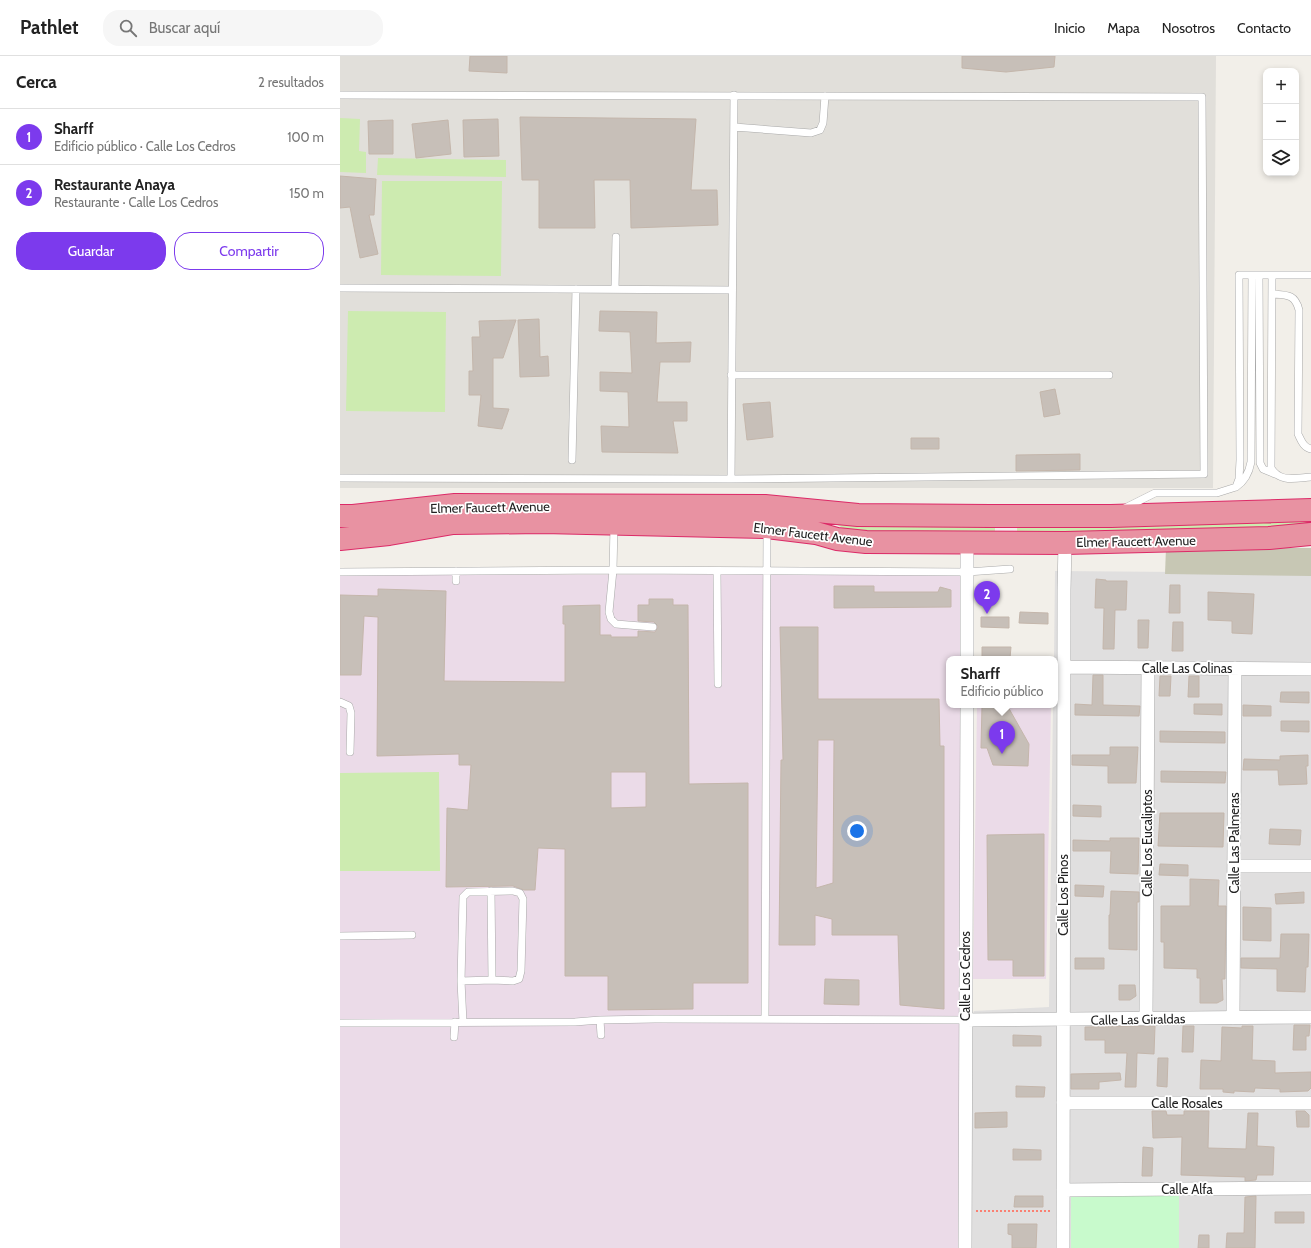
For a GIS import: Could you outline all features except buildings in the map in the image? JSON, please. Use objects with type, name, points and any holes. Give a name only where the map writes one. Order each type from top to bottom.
[{"type":"highway","name":"Elmer Faucett Avenue","points":[[340,516],[353,516],[455,505],[613,515],[766,517],[858,515],[1111,516],[1311,510]]},
{"type":"highway","name":"Elmer Faucett Avenue","points":[[340,538],[389,534],[453,523],[543,522],[613,515]]},
{"type":"highway","points":[[1006,516],[1007,543]]},
{"type":"highway","name":"Elmer Faucett Avenue","points":[[766,517],[837,539],[866,542],[1065,543],[1268,538],[1311,534]]},
{"type":"street","points":[[967,543],[967,656]]},
{"type":"street","name":"Calle Los Pinos","points":[[1063,1248],[1065,543]]},
{"type":"street","name":"Calle Las Colinas","points":[[1064,667],[1311,669]]},
{"type":"street","name":"Calle Los Eucaliptos","points":[[1146,1018],[1148,667]]},
{"type":"street","name":"Calle Las Palmeras","points":[[1233,1018],[1235,668]]},
{"type":"street","name":"Calle Los Cedros","points":[[965,1248],[967,708]]},
{"type":"street","points":[[1234,866],[1311,866]]},
{"type":"street","name":"Calle Las Giraldas","points":[[965,1020],[1311,1017]]},
{"type":"street","name":"Calle Rosales","points":[[1063,1103],[1311,1103]]},
{"type":"street","name":"Calle Alfa","points":[[1063,1190],[1311,1188]]},
{"type":"lane","points":[[340,95],[1202,97],[1204,474],[730,479],[340,478]]},
{"type":"lane","points":[[730,479],[734,96]]},
{"type":"lane","points":[[734,127],[811,132],[820,130],[823,124],[825,96]]},
{"type":"lane","points":[[615,289],[616,237]]},
{"type":"lane","points":[[1236,487],[1239,479],[1240,460],[1240,275],[1311,275]]},
{"type":"lane","points":[[1256,275],[1260,463],[1263,469],[1283,478],[1311,477]]},
{"type":"lane","points":[[1111,516],[1155,493],[1217,493],[1236,487],[1242,483],[1251,462],[1256,275]]},
{"type":"lane","points":[[1272,275],[1271,468],[1275,474]]},
{"type":"lane","points":[[340,288],[732,290]]},
{"type":"lane","points":[[572,460],[576,289]]},
{"type":"lane","points":[[1272,294],[1284,294],[1293,298],[1297,303],[1299,310],[1298,434],[1302,443],[1307,448],[1311,449]]},
{"type":"lane","points":[[731,375],[1109,374]]},
{"type":"lane","points":[[613,515],[613,570],[609,612],[611,620],[616,624],[653,627]]},
{"type":"lane","points":[[766,517],[766,1019]]},
{"type":"lane","points":[[340,572],[613,570],[717,572],[967,572],[1010,569]]},
{"type":"lane","points":[[456,572],[456,581]]},
{"type":"lane","points":[[717,572],[718,684]]},
{"type":"lane","points":[[340,702],[349,706],[351,713],[350,752]]},
{"type":"lane","points":[[490,891],[492,980]]},
{"type":"lane","points":[[454,1037],[459,1022],[463,897],[468,892],[513,891],[520,893],[523,899],[520,979],[513,981],[461,981]]},
{"type":"lane","points":[[340,936],[412,935]]},
{"type":"lane","points":[[340,1023],[576,1022],[655,1019],[965,1020]]},
{"type":"lane","points":[[600,1020],[601,1035]]},
{"type":"path","points":[[965,1211],[1063,1211]]},
{"type":"shaded area","points":[[340,56],[1216,56],[1213,488],[340,488]]},
{"type":"shaded area","points":[[1166,548],[1311,548],[1311,576],[1165,574]]},
{"type":"shaded area","points":[[1055,571],[1311,573],[1311,1248],[966,1248],[968,1027],[974,1011],[1049,1007],[1053,708],[1058,708],[1058,656],[1054,656]]},
{"type":"shaded area","points":[[965,574],[964,656],[946,656],[946,708],[964,708],[962,1248],[340,1248],[340,575]]},
{"type":"shaded area","points":[[977,708],[1051,708],[1046,979],[973,979]]},
{"type":"green space","points":[[340,118],[360,119],[359,151],[366,152],[366,173],[340,172]]},
{"type":"green space","points":[[378,158],[506,160],[506,177],[377,175]]},
{"type":"green space","points":[[382,181],[502,181],[501,276],[381,275]]},
{"type":"green space","points":[[348,311],[446,312],[445,412],[346,411]]},
{"type":"green space","points":[[1311,518],[1311,525],[1308,526],[1017,537],[1017,525]]},
{"type":"green space","points":[[828,520],[995,525],[995,536],[871,535],[845,529]]},
{"type":"green space","points":[[439,772],[440,871],[340,871],[340,773]]},
{"type":"green space","points":[[1071,1194],[1179,1195],[1179,1248],[1071,1248]]},
{"type":"place","name":"Restaurante Anaya","points":[[987,614]]},
{"type":"place","name":"Sharff","points":[[1002,754]]}]
